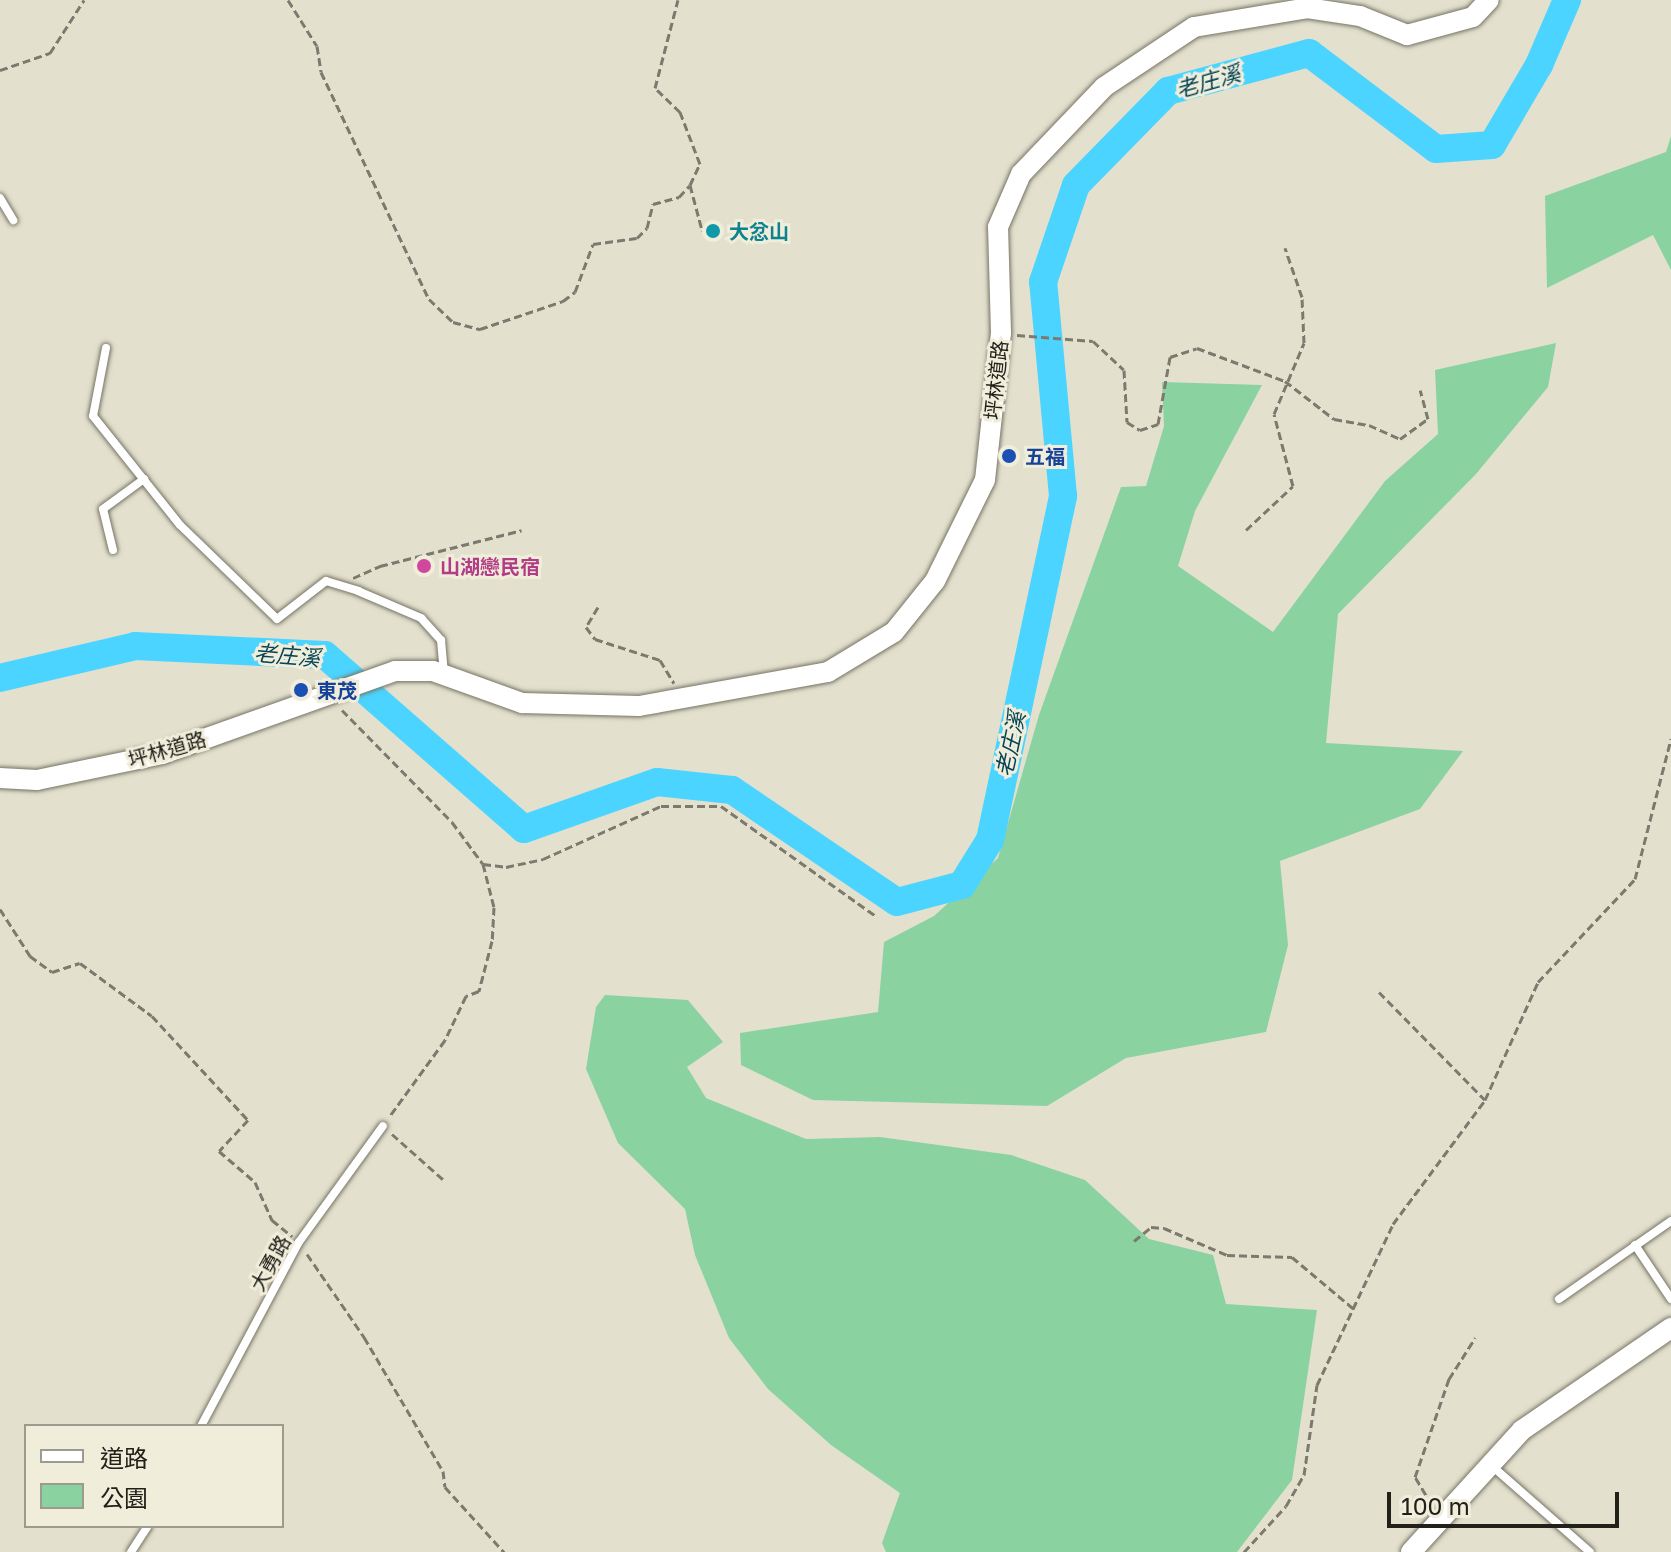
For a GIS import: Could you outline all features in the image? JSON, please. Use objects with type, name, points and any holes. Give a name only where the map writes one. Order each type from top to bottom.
[{"type":"street","name":"坪林道路","points":[[0,778],[37,780],[162,754],[395,671],[444,675],[522,703],[639,706],[828,672],[894,632],[935,581],[985,480],[1001,333],[998,227],[1021,174],[1104,87],[1194,27],[1307,8],[1360,16],[1407,35],[1473,17],[1489,0]]},
{"type":"street","points":[[1411,1552],[1488,1463],[1522,1430],[1671,1328]]},
{"type":"lane","points":[[0,198],[13,220]]},
{"type":"lane","points":[[106,348],[93,416],[180,525],[277,619],[326,581],[339,585],[421,618],[441,640],[444,675]]},
{"type":"lane","points":[[113,550],[103,509],[144,479]]},
{"type":"lane","name":"大勇路","points":[[202,1424],[299,1242],[383,1126]]},
{"type":"lane","points":[[1559,1299],[1671,1221]]},
{"type":"lane","points":[[1635,1245],[1671,1299]]},
{"type":"lane","points":[[1488,1463],[1590,1552]]},
{"type":"lane","points":[[131,1552],[147,1528]]},
{"type":"path","points":[[0,70],[50,53],[84,0]]},
{"type":"path","points":[[288,0],[317,46],[321,72],[429,299],[453,322],[480,329],[510,323],[563,301],[575,292],[593,244],[637,238],[647,228],[653,204],[679,197],[690,185],[700,164],[680,112],[655,88],[678,0]]},
{"type":"path","points":[[690,185],[702,230],[716,237]]},
{"type":"path","points":[[1246,530],[1293,486],[1274,414],[1285,381],[1304,343],[1302,297],[1285,248]]},
{"type":"path","points":[[1001,333],[1093,341],[1124,370],[1127,422],[1140,430],[1158,424],[1164,369],[1170,357],[1197,348],[1285,381],[1334,419],[1369,425],[1400,439],[1428,419],[1420,390]]},
{"type":"path","points":[[339,585],[380,566],[522,530]]},
{"type":"path","points":[[598,607],[586,627],[595,639],[660,660],[685,699]]},
{"type":"path","points":[[330,696],[452,822],[483,864],[494,907],[492,941],[479,991],[466,996],[445,1040],[383,1126],[446,1182]]},
{"type":"path","points":[[1244,1552],[1286,1506],[1304,1475],[1317,1385],[1393,1224],[1485,1100],[1538,982],[1635,879],[1671,739]]},
{"type":"path","points":[[483,864],[506,867],[543,859],[661,806],[721,806],[876,916]]},
{"type":"path","points":[[0,909],[30,956],[52,972],[80,963],[152,1016],[248,1120],[219,1151],[255,1182],[272,1220],[299,1242],[364,1337],[443,1471],[445,1487],[504,1552]]},
{"type":"path","points":[[1379,992],[1485,1100]]},
{"type":"path","points":[[1134,1241],[1151,1227],[1164,1228],[1227,1255],[1292,1257],[1354,1309]]},
{"type":"path","points":[[1440,1519],[1415,1477],[1449,1379],[1475,1338]]},
{"type":"green space","points":[[1671,136],[1671,270],[1653,235],[1547,288],[1545,196],[1666,152]]},
{"type":"green space","points":[[1556,343],[1548,387],[1476,474],[1338,614],[1326,743],[1463,751],[1420,809],[1280,861],[1288,945],[1266,1032],[1126,1058],[1047,1106],[813,1100],[741,1065],[740,1033],[878,1012],[884,942],[934,916],[998,858],[1039,715],[1121,487],[1146,486],[1164,426],[1162,382],[1262,385],[1195,511],[1178,566],[1273,632],[1385,481],[1438,434],[1435,370]]},
{"type":"green space","points":[[605,995],[688,1000],[723,1042],[687,1067],[706,1098],[806,1139],[880,1137],[1011,1155],[1085,1180],[1149,1239],[1213,1255],[1226,1304],[1317,1310],[1292,1480],[1237,1552],[886,1552],[882,1543],[900,1493],[831,1445],[768,1389],[729,1338],[695,1255],[685,1209],[618,1143],[586,1069],[596,1007]]},
{"type":"waterway","name":"老庄溪","points":[[0,678],[135,646],[325,655],[524,829],[657,782],[732,790],[897,902],[962,885],[990,840],[1063,496],[1043,282],[1076,185],[1168,91],[1309,53],[1436,149],[1492,145],[1539,65],[1567,0]]},
{"type":"place","name":"大忿山","points":[[713,231]]},
{"type":"place","name":"五福","points":[[1009,456]]},
{"type":"place","name":"山湖戀民宿","points":[[424,566]]},
{"type":"place","name":"東茂","points":[[301,690]]}]
